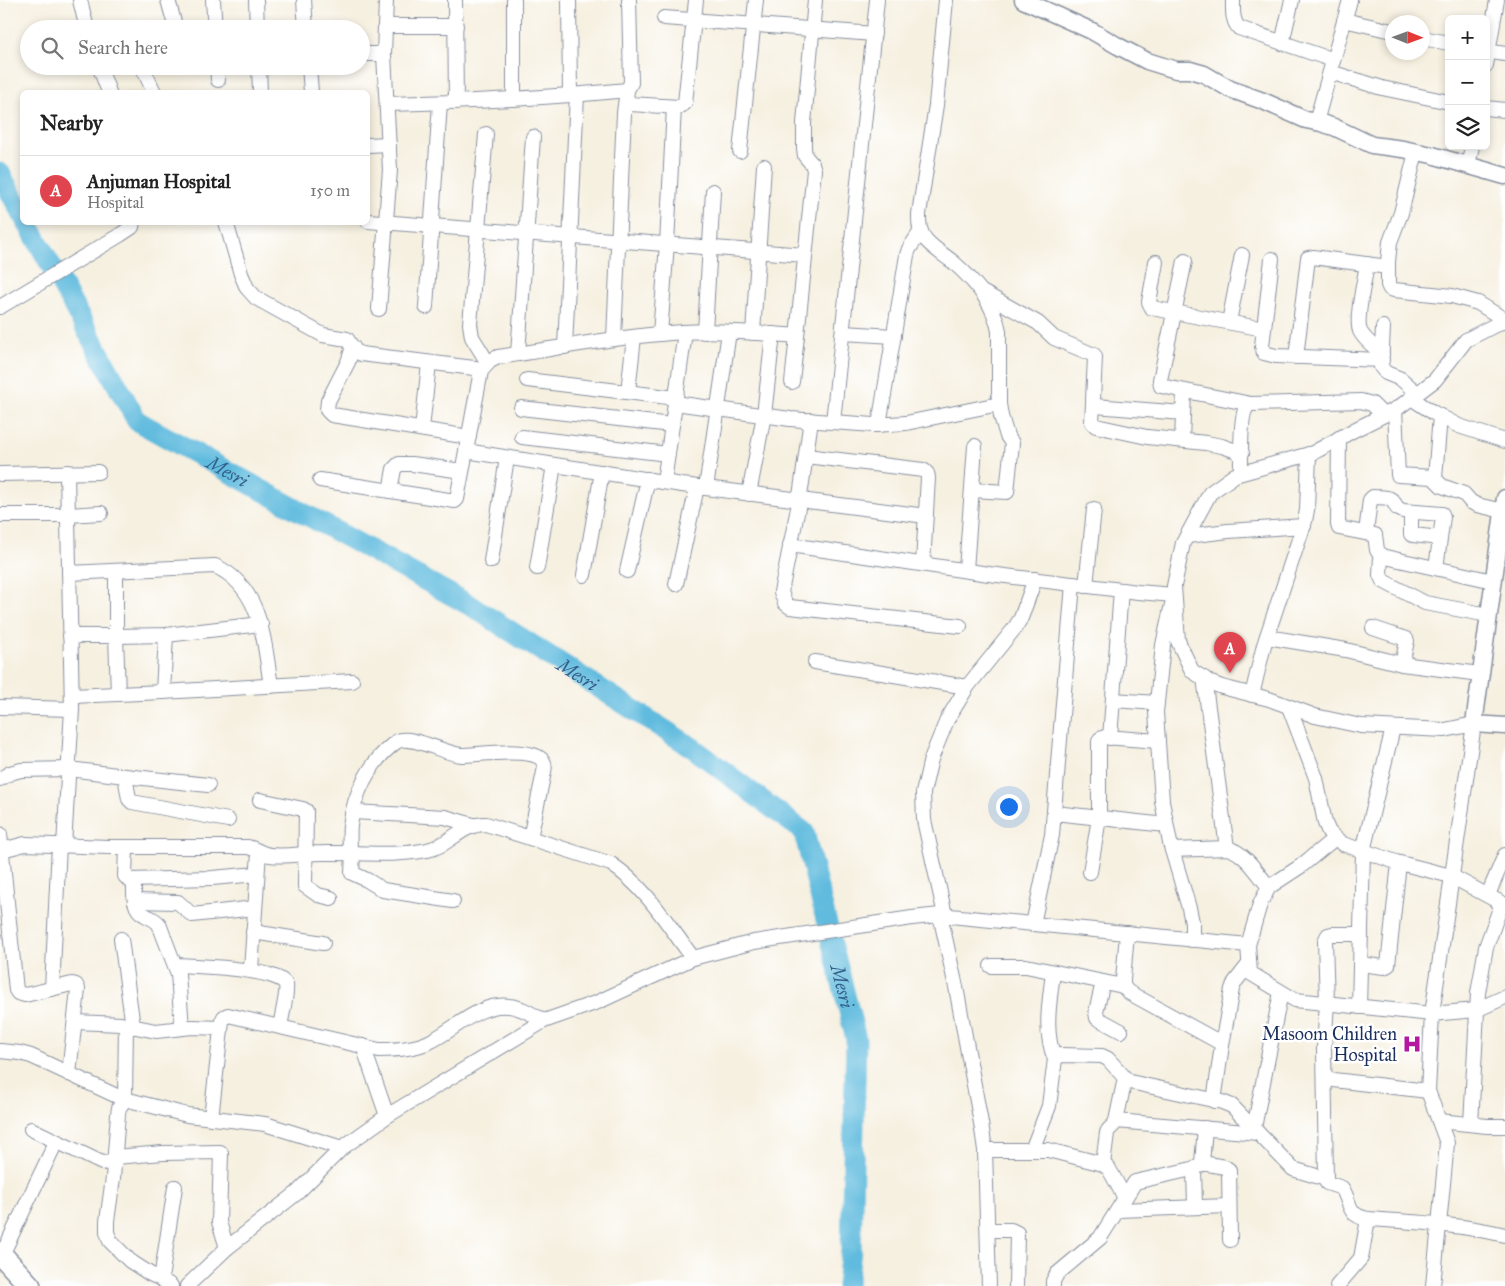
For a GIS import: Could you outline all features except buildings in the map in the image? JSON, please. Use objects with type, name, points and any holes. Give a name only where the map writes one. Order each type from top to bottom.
[{"type":"main road","points":[[1,1259],[13,1286]]},
{"type":"main road","points":[[1,1259],[30,1286]]},
{"type":"street","points":[[80,0],[85,20]]},
{"type":"street","points":[[168,0],[174,20]]},
{"type":"street","points":[[213,0],[214,20]]},
{"type":"street","points":[[256,0],[257,20]]},
{"type":"street","points":[[304,0],[305,20]]},
{"type":"street","points":[[379,309],[390,170],[384,54],[386,0]]},
{"type":"street","points":[[455,0],[456,102]]},
{"type":"street","points":[[514,0],[514,98]]},
{"type":"street","points":[[565,347],[574,95],[569,0]]},
{"type":"street","points":[[614,338],[626,94],[631,83],[629,0]]},
{"type":"street","points":[[626,94],[630,104],[674,107],[682,106],[685,103],[696,0]]},
{"type":"street","points":[[740,151],[756,0]]},
{"type":"street","points":[[792,382],[814,170],[812,164],[805,156],[804,123],[815,0]]},
{"type":"street","points":[[833,422],[877,0]]},
{"type":"street","points":[[946,0],[936,105],[919,214],[919,226],[926,240],[960,268],[990,304],[999,332],[999,404],[1007,436],[1012,443],[1007,492],[972,490]]},
{"type":"street","points":[[1023,0],[1092,31],[1147,60],[1176,70],[1190,70],[1204,74],[1230,89],[1306,120],[1334,127],[1372,145],[1432,155],[1505,176]]},
{"type":"street","points":[[1233,0],[1235,24],[1239,28],[1282,43],[1382,88],[1445,101]]},
{"type":"street","points":[[1282,43],[1292,0]]},
{"type":"street","points":[[1316,122],[1350,0]]},
{"type":"street","points":[[1490,36],[1497,0]]},
{"type":"street","points":[[664,18],[874,34]]},
{"type":"street","points":[[1344,20],[1385,29]]},
{"type":"street","points":[[385,26],[456,26]]},
{"type":"street","points":[[1430,39],[1445,42]]},
{"type":"street","points":[[1490,52],[1505,54]]},
{"type":"street","points":[[370,54],[384,54]]},
{"type":"street","points":[[102,75],[108,90]]},
{"type":"street","points":[[146,75],[153,90]]},
{"type":"street","points":[[259,75],[260,90]]},
{"type":"street","points":[[309,75],[311,90]]},
{"type":"street","points":[[388,104],[626,94]]},
{"type":"street","points":[[426,307],[440,103]]},
{"type":"street","points":[[660,334],[674,107]]},
{"type":"street","points":[[1490,108],[1505,110]]},
{"type":"street","points":[[320,480],[455,500],[458,497],[485,366],[474,343],[470,324],[486,134]]},
{"type":"street","points":[[518,354],[533,137]]},
{"type":"street","points":[[370,145],[389,144]]},
{"type":"street","points":[[1468,166],[1471,150]]},
{"type":"street","points":[[1416,152],[1401,212],[1390,242],[1388,285],[1394,290],[1452,296],[1478,304],[1505,321]]},
{"type":"street","points":[[753,333],[764,166]]},
{"type":"street","points":[[705,332],[713,191]]},
{"type":"street","points":[[370,221],[805,255]]},
{"type":"street","points":[[4,304],[120,235],[132,225]]},
{"type":"street","points":[[227,225],[241,274],[247,288],[256,298],[323,334],[347,339],[357,353],[361,354],[430,363],[485,366],[498,357],[614,338],[685,332],[729,332],[797,336]]},
{"type":"street","points":[[880,425],[907,255],[921,231]]},
{"type":"street","points":[[1229,322],[1242,256]]},
{"type":"street","points":[[1296,357],[1308,258],[1313,256],[1388,267]]},
{"type":"street","points":[[1272,259],[1262,346],[1264,353],[1296,357],[1382,357]]},
{"type":"street","points":[[1185,261],[1161,386],[1250,404],[1361,400],[1389,412]]},
{"type":"street","points":[[1156,262],[1150,305],[1152,308],[1264,328]]},
{"type":"street","points":[[1367,264],[1358,315],[1359,329],[1382,357]]},
{"type":"street","points":[[981,292],[1038,323],[1054,338],[1094,355],[1092,422],[1096,426],[1139,436],[1222,446],[1242,453]]},
{"type":"street","points":[[1505,321],[1466,340],[1435,380],[1389,412],[1309,454],[1235,475],[1210,493],[1183,543],[1174,586],[1178,641],[1192,671],[1222,687],[1289,706],[1315,716],[1361,726],[1445,730],[1474,724],[1505,726]]},
{"type":"street","points":[[1383,327],[1381,367],[1383,371],[1401,379],[1414,396],[1440,416],[1459,426],[1505,441]]},
{"type":"street","points":[[664,482],[685,332]]},
{"type":"street","points":[[676,584],[702,488],[718,409],[729,332]]},
{"type":"street","points":[[843,333],[894,336]]},
{"type":"street","points":[[749,494],[764,415],[773,334]]},
{"type":"street","points":[[628,392],[634,337]]},
{"type":"street","points":[[353,347],[348,362],[328,401],[326,410],[328,413],[469,437]]},
{"type":"street","points":[[422,430],[430,363]]},
{"type":"street","points":[[527,380],[628,392],[718,409],[764,415],[880,425],[906,423],[999,404]]},
{"type":"street","points":[[1182,440],[1184,392]]},
{"type":"street","points":[[1093,404],[1183,413]]},
{"type":"street","points":[[1241,473],[1244,411],[1250,404]]},
{"type":"street","points":[[520,408],[672,425]]},
{"type":"street","points":[[1389,412],[1398,475],[1435,478],[1442,486],[1464,494],[1476,505],[1504,504],[1497,588],[1488,615],[1432,1014],[1428,1091],[1447,1143],[1433,1286]]},
{"type":"street","points":[[1435,478],[1440,416]]},
{"type":"street","points":[[811,420],[799,500],[781,592],[785,603],[790,607],[960,626]]},
{"type":"street","points":[[522,437],[668,454]]},
{"type":"street","points":[[1339,438],[1338,525],[1342,530],[1375,536],[1377,550],[1381,556],[1380,575],[1383,581],[1421,602],[1488,615]]},
{"type":"street","points":[[966,570],[975,446]]},
{"type":"street","points":[[466,451],[702,488],[926,516]]},
{"type":"street","points":[[1252,695],[1267,637],[1304,526],[1307,510],[1309,454]]},
{"type":"street","points":[[806,456],[923,470],[926,472],[928,475],[923,564]]},
{"type":"street","points":[[491,561],[507,458]]},
{"type":"street","points":[[390,491],[394,469],[399,464],[462,471]]},
{"type":"street","points":[[537,568],[554,465]]},
{"type":"street","points":[[52,989],[62,845],[76,770],[70,636],[67,472]]},
{"type":"street","points":[[0,474],[98,472]]},
{"type":"street","points":[[584,575],[602,472]]},
{"type":"street","points":[[627,571],[648,480]]},
{"type":"street","points":[[1366,533],[1371,498],[1391,499],[1397,508],[1403,511],[1443,515],[1436,568]]},
{"type":"street","points":[[1033,924],[1049,850],[1080,585],[1094,510]]},
{"type":"street","points":[[1410,512],[1411,534],[1440,538]]},
{"type":"street","points":[[0,515],[100,513]]},
{"type":"street","points":[[1187,536],[1304,526]]},
{"type":"street","points":[[790,545],[990,574],[1174,595]]},
{"type":"street","points":[[1381,556],[1436,568],[1497,588]]},
{"type":"street","points":[[69,574],[215,566],[223,570],[235,579],[250,597],[261,624],[271,686]]},
{"type":"street","points":[[116,571],[118,694]]},
{"type":"street","points":[[989,1286],[985,1150],[982,1123],[924,820],[924,793],[931,759],[947,720],[967,687],[1021,618],[1033,579]]},
{"type":"street","points":[[1110,738],[1121,590]]},
{"type":"street","points":[[1174,595],[1163,645],[1156,712],[1162,801],[1172,850],[1189,908],[1192,922],[1192,940]]},
{"type":"street","points":[[70,636],[166,635],[261,624]]},
{"type":"street","points":[[1373,628],[1408,641],[1402,664]]},
{"type":"street","points":[[163,692],[166,635]]},
{"type":"street","points":[[1267,637],[1346,650],[1402,664],[1480,674]]},
{"type":"street","points":[[815,662],[967,687]]},
{"type":"street","points":[[1204,678],[1227,848]]},
{"type":"street","points":[[0,707],[72,702],[118,694],[352,681]]},
{"type":"street","points":[[1113,700],[1157,703]]},
{"type":"street","points":[[1289,706],[1316,778],[1325,823],[1329,832],[1335,838],[1343,844],[1399,863],[1452,876],[1503,904],[1486,947],[1476,1010],[1471,1124]]},
{"type":"street","points":[[1358,1007],[1363,851],[1394,728]]},
{"type":"street","points":[[453,901],[383,890],[352,873],[350,827],[364,779],[376,761],[396,742],[402,739],[410,739],[450,753],[462,755],[499,752],[534,756],[541,759],[545,766],[530,838]]},
{"type":"street","points":[[1090,872],[1099,818],[1100,739],[1158,741]]},
{"type":"street","points":[[0,779],[10,773],[21,770],[76,770],[208,785]]},
{"type":"street","points":[[125,776],[129,799],[132,802],[228,820]]},
{"type":"street","points":[[260,800],[306,811],[305,886],[318,895],[331,898]]},
{"type":"street","points":[[353,812],[445,817],[473,825]]},
{"type":"street","points":[[1054,813],[1166,825]]},
{"type":"street","points":[[2,850],[25,844],[126,847],[248,847],[268,855],[281,856],[351,853],[398,854],[429,850],[442,844],[469,826],[486,824],[611,864],[626,874],[644,891],[693,958]]},
{"type":"street","points":[[0,834],[16,990],[18,993],[25,995],[72,984],[76,985],[78,989],[69,1074]]},
{"type":"street","points":[[1335,838],[1301,866],[1269,887],[1260,904],[1248,945],[1250,973],[1295,1000],[1358,1007],[1432,1014],[1476,1010],[1504,998]]},
{"type":"street","points":[[126,847],[125,876],[128,880],[212,878],[258,874]]},
{"type":"street","points":[[1172,850],[1227,848],[1234,850],[1240,854],[1269,887]]},
{"type":"street","points":[[251,970],[259,852]]},
{"type":"street","points":[[1488,895],[1505,855]]},
{"type":"street","points":[[1360,964],[1384,967],[1388,965],[1399,863]]},
{"type":"street","points":[[134,880],[135,900],[138,910],[159,924],[178,974],[182,1028]]},
{"type":"street","points":[[135,900],[178,902],[192,915],[255,908]]},
{"type":"street","points":[[187,1286],[227,1248],[297,1193],[342,1148],[387,1116],[544,1021],[598,1002],[693,958],[754,942],[942,915],[1248,945]]},
{"type":"street","points":[[253,932],[323,944]]},
{"type":"street","points":[[1123,986],[1127,933]]},
{"type":"street","points":[[1361,934],[1332,934],[1326,938],[1325,1079],[1327,1183],[1342,1188],[1357,1217],[1439,1224],[1487,1230],[1505,1235]]},
{"type":"street","points":[[121,939],[129,1026],[118,1114],[107,1232],[110,1241],[130,1261],[166,1282],[175,1187]]},
{"type":"street","points":[[1214,1100],[1232,989],[1249,964]]},
{"type":"street","points":[[175,965],[251,970],[279,978],[286,984],[280,1027]]},
{"type":"street","points":[[991,966],[1026,966],[1123,986],[1128,992],[1222,1045]]},
{"type":"street","points":[[1032,1150],[1049,1106],[1055,1059],[1050,1048],[1049,1037],[1053,972]]},
{"type":"street","points":[[1103,982],[1096,1012],[1097,1018],[1121,1031]]},
{"type":"street","points":[[1256,1131],[1281,992]]},
{"type":"street","points":[[211,1118],[221,1028],[224,1017],[228,1015],[379,1050],[392,1050],[428,1043],[488,1007],[509,1006],[517,1008],[544,1021]]},
{"type":"street","points":[[75,1022],[121,1024],[156,1031],[192,1026],[221,1028]]},
{"type":"street","points":[[363,1046],[387,1116]]},
{"type":"street","points":[[0,1051],[31,1056],[120,1098],[187,1115],[265,1124],[342,1148]]},
{"type":"street","points":[[1055,1059],[1061,1055],[1102,1056],[1108,1058],[1130,1082],[1214,1100],[1232,1106],[1293,1169],[1326,1179]]},
{"type":"street","points":[[1103,1164],[1107,1131],[1116,1121],[1125,1078]]},
{"type":"street","points":[[1325,1079],[1428,1091]]},
{"type":"street","points":[[1116,1121],[1256,1131]]},
{"type":"street","points":[[1439,1121],[1505,1126]]},
{"type":"street","points":[[1194,1206],[1198,1165],[1205,1128]]},
{"type":"street","points":[[31,1130],[102,1163],[114,1159],[163,1153],[220,1152],[219,1222],[227,1248]]},
{"type":"street","points":[[1,1259],[56,1142]]},
{"type":"street","points":[[985,1150],[1048,1150],[1103,1164],[1109,1169],[1125,1198]]},
{"type":"street","points":[[1052,1286],[1057,1274],[1100,1238],[1133,1184],[1198,1165],[1225,1167],[1229,1170],[1230,1240]]},
{"type":"street","points":[[1118,1210],[1229,1206]]},
{"type":"street","points":[[1337,1286],[1361,1258],[1368,1219]]},
{"type":"street","points":[[988,1230],[1011,1230],[1017,1233],[1016,1286]]},
{"type":"waterway","name":"Mesri","points":[[0,173],[20,210]]},
{"type":"waterway","name":"Mesri","points":[[29,225],[137,421],[473,607],[693,748],[804,832],[856,1039],[851,1250],[847,1286]]},
{"type":"place","name":"Anjuman Hospital","points":[[1230,673]]},
{"type":"place","name":"Masoom Children Hospital","points":[[1412,1044]]}]
